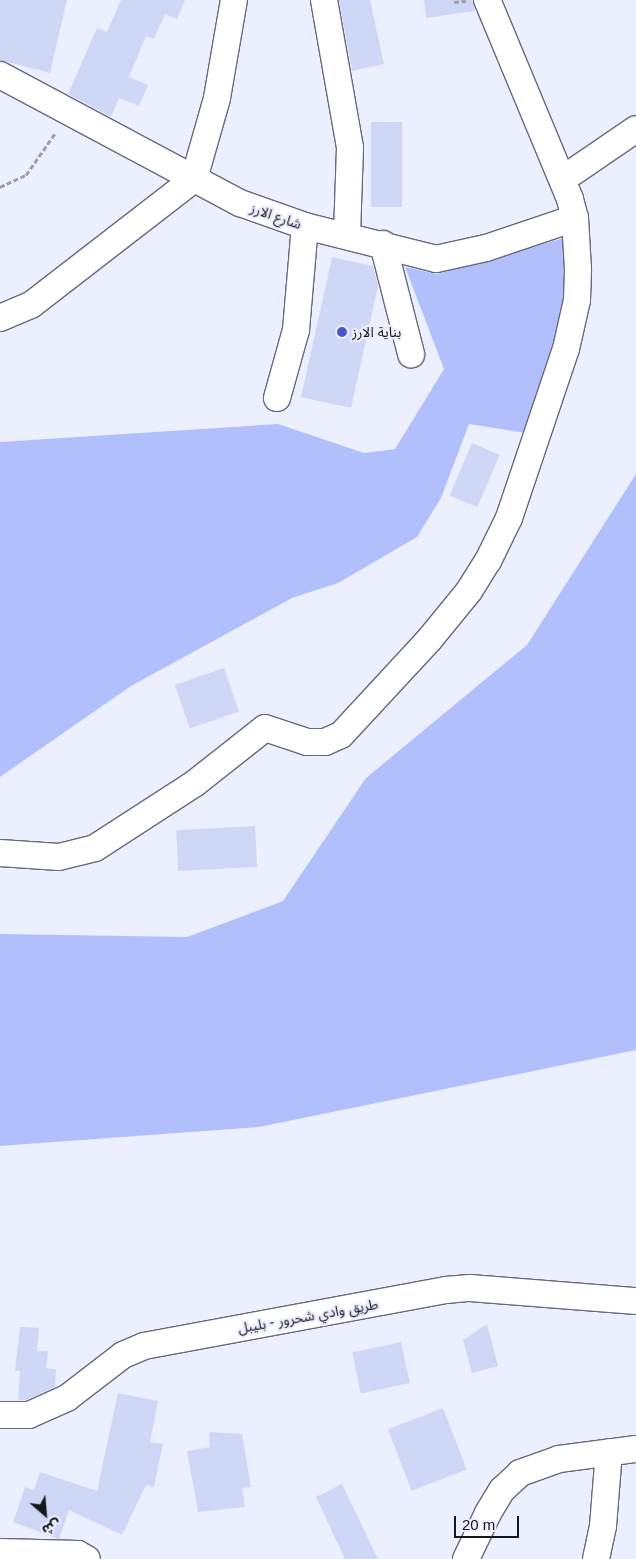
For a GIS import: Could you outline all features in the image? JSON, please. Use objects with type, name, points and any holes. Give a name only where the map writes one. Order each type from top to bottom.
[{"type":"street","points":[[0,318],[31,305],[194,179],[217,98],[234,0]]},
{"type":"street","points":[[324,0],[350,148],[347,236]]},
{"type":"street","points":[[0,853],[50,857],[90,850],[194,784],[261,730],[273,728],[307,742],[325,742],[341,735],[363,714],[469,591],[509,518],[566,349],[577,300],[575,218],[563,178],[487,0]]},
{"type":"street","name":"شارع الارز","points":[[0,75],[240,203],[305,226],[383,244],[436,259],[450,258],[575,218]]},
{"type":"street","points":[[563,178],[636,129]]},
{"type":"street","points":[[277,398],[296,330],[305,226]]},
{"type":"street","points":[[383,244],[411,354]]},
{"type":"street","name":"طريق وادي شحرور - بليبل","points":[[0,1415],[30,1415],[67,1398],[123,1355],[144,1346],[446,1290],[470,1288],[636,1301]]},
{"type":"street","points":[[466,1559],[488,1513],[502,1490],[520,1473],[559,1459],[636,1450]]},
{"type":"street","points":[[596,1559],[603,1526],[610,1452]]},
{"type":"street","points":[[0,1552],[78,1554],[86,1559]]},
{"type":"path","points":[[0,187],[26,175],[69,113]]},
{"type":"shaded area","points":[[564,238],[564,294],[555,350],[526,433],[469,424],[441,498],[417,537],[338,583],[292,598],[131,686],[0,777],[0,442],[278,424],[364,453],[395,449],[444,369],[405,267],[437,274]]},
{"type":"shaded area","points":[[636,474],[636,1050],[259,1127],[0,1146],[0,934],[187,937],[283,901],[366,778],[527,645]]},
{"type":"building","points":[[0,0],[67,0],[50,73],[0,60]]},
{"type":"building","points":[[121,0],[185,0],[177,19],[165,14],[154,39],[146,36],[129,77],[148,85],[139,106],[119,98],[111,117],[68,94],[97,28],[107,32]]},
{"type":"building","points":[[339,0],[370,0],[384,64],[352,71]]},
{"type":"building","points":[[424,0],[472,0],[475,11],[426,18]]},
{"type":"building","points":[[371,122],[402,122],[402,207],[371,207]]},
{"type":"building","name":"بناية الارز","points":[[332,257],[373,266],[378,286],[351,408],[301,397]]},
{"type":"building","points":[[472,443],[500,455],[477,507],[450,495]]},
{"type":"building","points":[[224,668],[239,711],[190,728],[175,685]]},
{"type":"building","points":[[255,826],[257,867],[178,871],[176,830]]},
{"type":"building","points":[[487,1324],[498,1366],[472,1373],[463,1340]]},
{"type":"building","points":[[20,1327],[39,1328],[37,1351],[48,1351],[46,1368],[56,1369],[55,1387],[26,1400],[18,1400],[20,1371],[15,1371]]},
{"type":"building","points":[[401,1342],[410,1383],[361,1393],[352,1352]]},
{"type":"building","points":[[118,1393],[158,1401],[150,1442],[163,1444],[154,1487],[146,1485],[122,1535],[69,1510],[59,1539],[13,1522],[25,1487],[34,1490],[40,1472],[97,1491]]},
{"type":"building","points":[[443,1408],[467,1470],[412,1491],[388,1429]]},
{"type":"building","points":[[209,1432],[242,1434],[251,1487],[242,1488],[245,1507],[198,1512],[187,1451],[210,1447]]},
{"type":"building","points":[[342,1484],[378,1559],[345,1559],[316,1497]]},
{"type":"place","name":"بناية الارز","points":[[342,332]]}]
